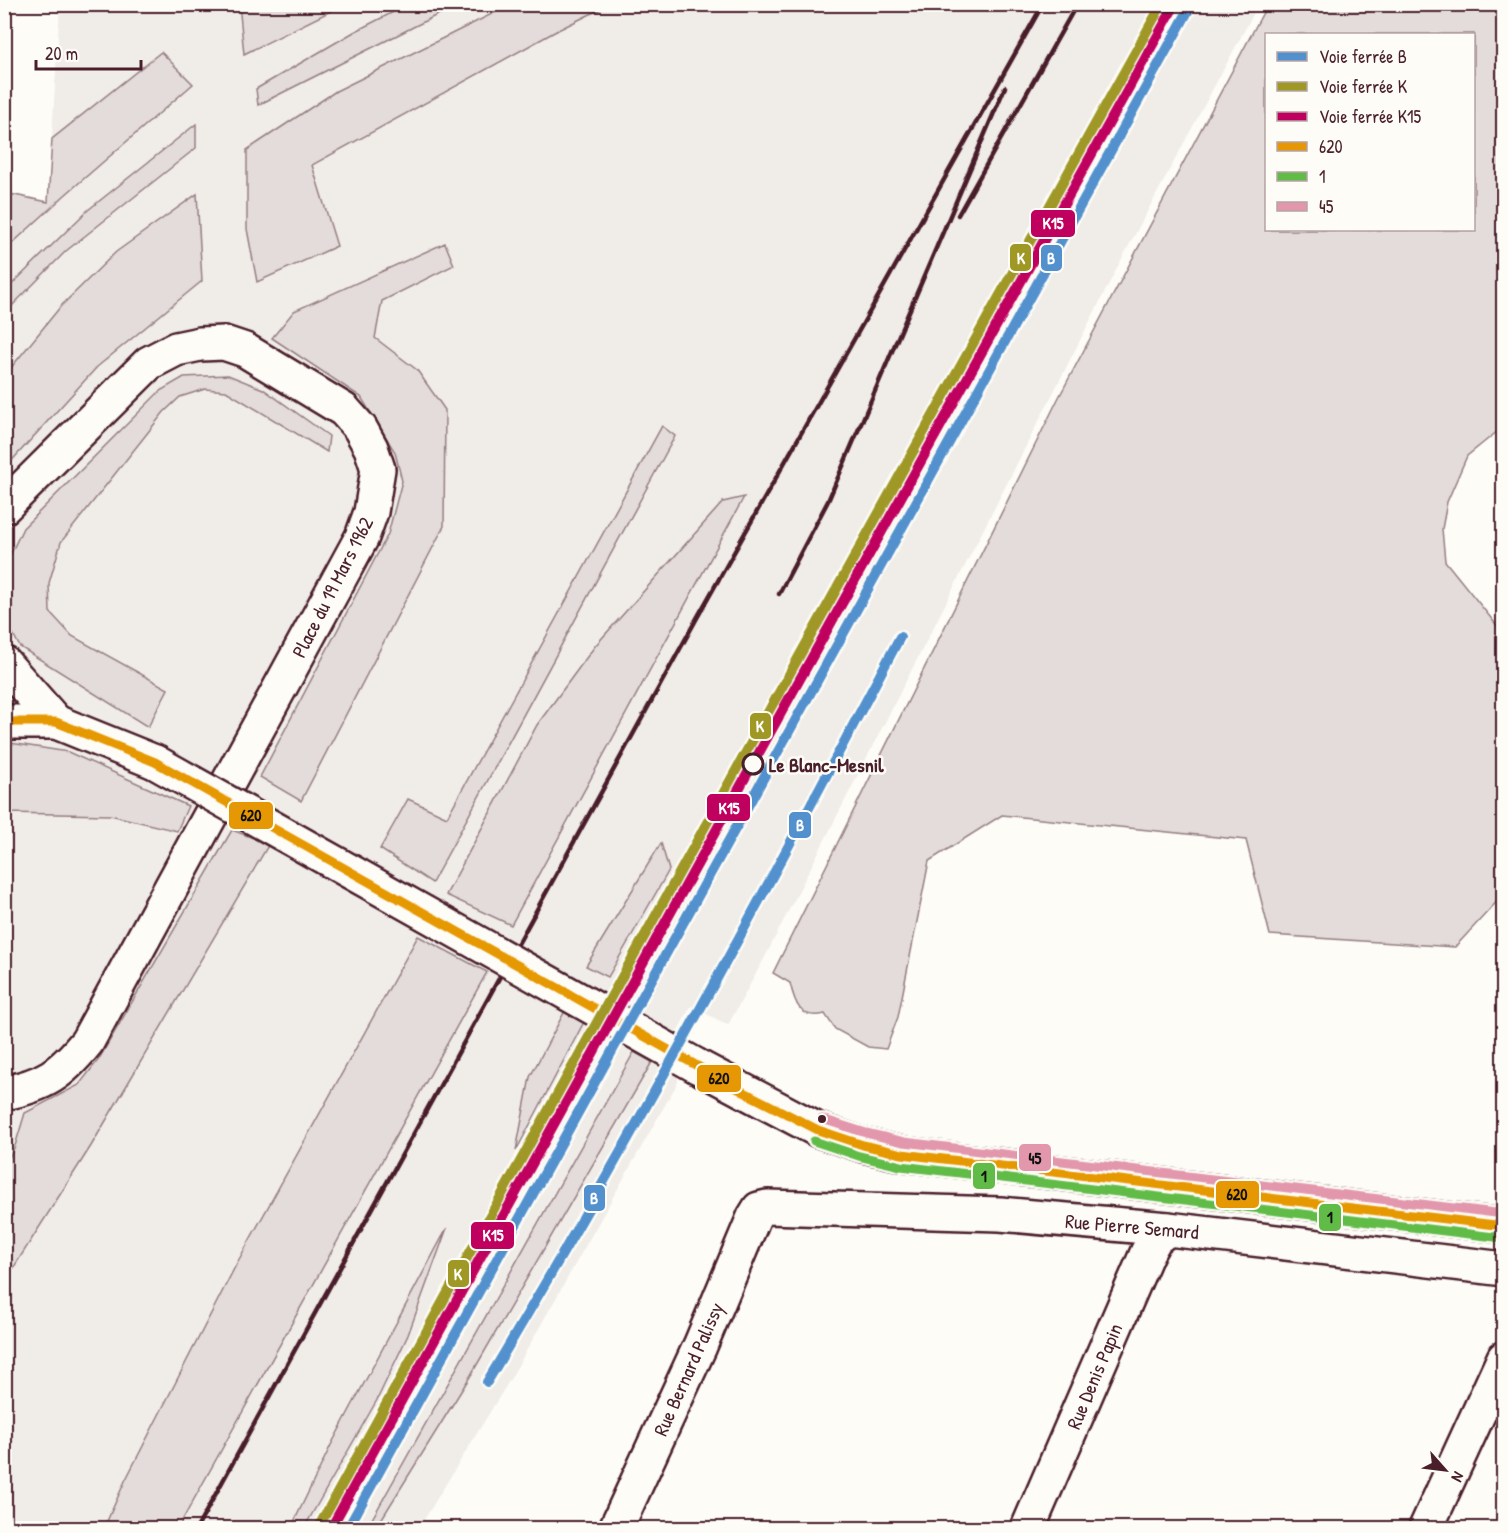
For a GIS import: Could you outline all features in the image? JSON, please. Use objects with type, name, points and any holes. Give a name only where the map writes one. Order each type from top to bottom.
[{"type":"street","name":"Place du 19 Mars 1962","points":[[4,507],[149,363],[176,348],[200,344],[224,343],[245,350],[344,410],[360,428],[371,448],[378,469],[371,512],[362,537],[87,1042],[56,1075],[33,1086],[4,1093]]},
{"type":"street","points":[[4,663],[56,722]]},
{"type":"street","points":[[4,722],[56,722],[154,762],[697,1066],[818,1130],[863,1145],[902,1154],[1503,1226]]},
{"type":"street","name":"Rue Pierre Semard","points":[[759,1209],[778,1206],[1000,1214],[1168,1229],[1503,1269]]},
{"type":"street","name":"Rue Bernard Palissy","points":[[616,1528],[700,1346],[750,1225],[759,1209]]},
{"type":"street","name":"Rue Denis Papin","points":[[1028,1528],[1147,1253],[1155,1239],[1168,1229]]},
{"type":"street","points":[[1426,1528],[1503,1358]]},
{"type":"shaded area","points":[[123,4],[1258,5],[1119,264],[766,955],[728,1025],[691,1006],[675,1036],[678,1082],[512,1376],[419,1528],[5,1528],[4,193],[48,202],[60,5],[122,8]]},
{"type":"shaded area","points":[[239,4],[343,4],[343,5],[244,54]]},
{"type":"shaded area","points":[[407,5],[457,5],[258,105],[256,89],[354,32]]},
{"type":"shaded area","points":[[510,5],[609,5],[560,29],[312,165],[337,246],[257,282],[247,229],[247,150],[336,91]]},
{"type":"shaded area","points":[[1267,5],[1503,5],[1503,427],[1467,456],[1447,502],[1442,529],[1445,561],[1503,633],[1503,895],[1455,947],[1270,935],[1246,840],[1002,815],[929,861],[898,1017],[886,1049],[868,1047],[835,1029],[825,1014],[810,1015],[804,1012],[794,998],[790,983],[773,973],[1058,399]]},
{"type":"shaded area","points":[[161,52],[193,84],[5,250],[5,193],[48,202],[52,139]]},
{"type":"shaded area","points":[[196,124],[196,148],[66,251],[5,313],[5,291],[88,210]]},
{"type":"shaded area","points":[[197,194],[202,281],[97,367],[5,468],[5,375],[61,306],[116,252]]},
{"type":"shaded area","points":[[445,243],[454,265],[382,301],[375,338],[417,370],[445,410],[444,526],[301,801],[260,777],[388,534],[402,481],[395,452],[361,397],[272,338],[294,311]]},
{"type":"shaded area","points":[[228,375],[263,389],[329,436],[327,452],[226,391],[205,389],[180,397],[164,412],[61,542],[49,583],[50,612],[72,636],[168,689],[148,727],[20,647],[5,619],[4,568],[23,528],[160,391],[184,377]]},
{"type":"shaded area","points":[[662,426],[675,436],[432,883],[380,849],[408,799],[447,817]]},
{"type":"shaded area","points":[[744,497],[511,925],[446,895],[537,725],[595,646],[723,502]]},
{"type":"shaded area","points":[[4,742],[68,752],[188,806],[177,831],[110,815],[5,813]]},
{"type":"shaded area","points":[[232,830],[269,844],[91,1146],[5,1281],[5,1166],[15,1146],[25,1113],[79,1085],[99,1059]]},
{"type":"shaded area","points":[[661,843],[669,870],[608,977],[586,966]]},
{"type":"shaded area","points":[[418,936],[487,972],[178,1528],[104,1528],[125,1481],[237,1263]]},
{"type":"shaded area","points":[[567,1007],[585,1020],[516,1151],[530,1077]]},
{"type":"shaded area","points":[[634,1052],[652,1062],[471,1375],[376,1528],[367,1528]]},
{"type":"shaded area","points":[[447,1228],[408,1335],[377,1400],[304,1528],[291,1528],[331,1445]]},
{"type":"railway","points":[[197,1528],[697,618],[1043,4]]},
{"type":"railway","points":[[958,215],[1077,4]]},
{"type":"railway","points":[[779,594],[828,501],[1005,87]]},
{"type":"rail line","name":"K","points":[[318,1528],[1162,4]]},
{"type":"rail line","name":"B","points":[[348,1528],[1192,4]]},
{"type":"rail line","name":"K15","points":[[331,1528],[1172,10]]},
{"type":"rail line","name":"B","points":[[487,1382],[647,1105],[900,637]]},
{"type":"transit line","name":"620","points":[[4,722],[56,722],[155,762],[742,1091],[818,1130],[863,1145],[902,1154],[1504,1226]]},
{"type":"transit line","name":"45","points":[[822,1119],[904,1142],[1504,1214]]},
{"type":"transit line","name":"1","points":[[814,1141],[859,1156],[901,1166],[1503,1238]]},
{"type":"place","name":"Le Blanc-Mesnil","points":[[753,764]]}]
